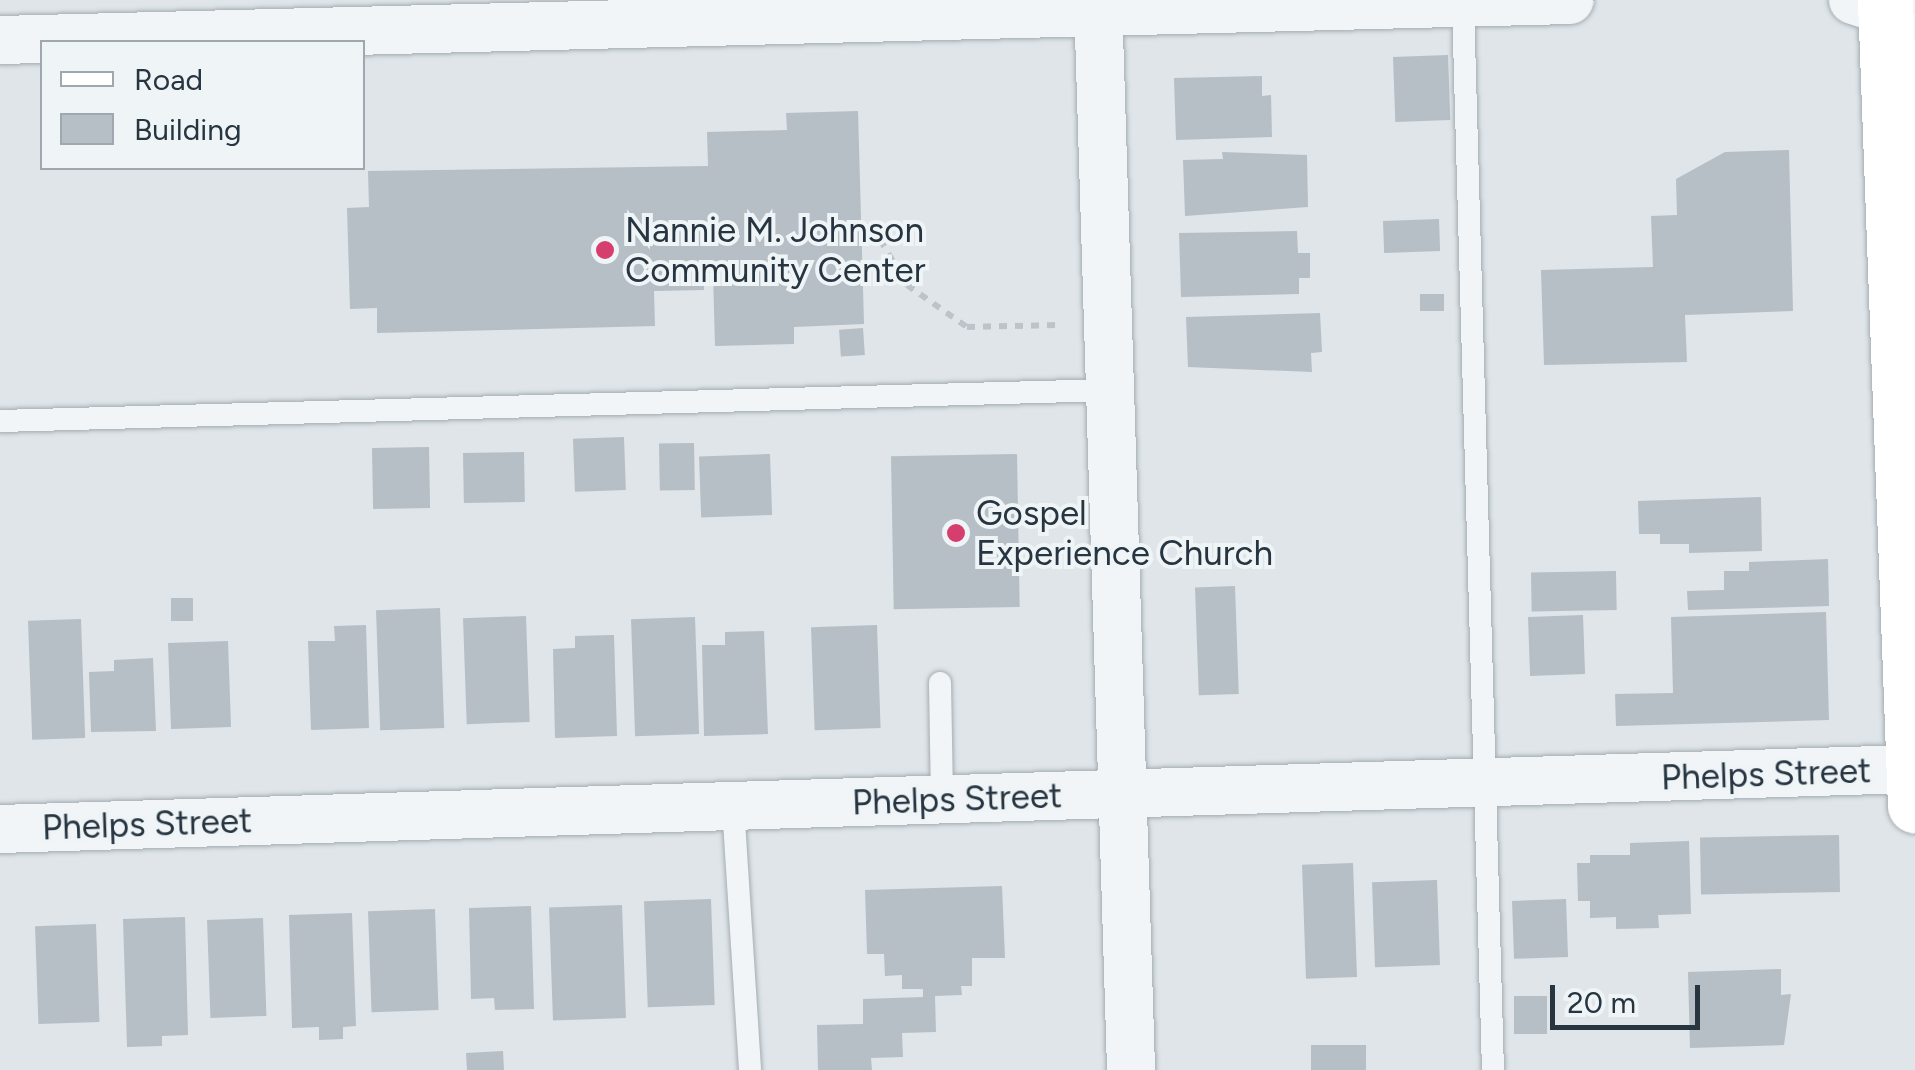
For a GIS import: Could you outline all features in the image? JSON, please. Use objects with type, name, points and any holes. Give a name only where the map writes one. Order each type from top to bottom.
[{"type":"main road","points":[[1884,8],[1915,805]]},
{"type":"street","points":[[0,40],[691,12],[1569,0]]},
{"type":"street","points":[[1098,8],[1132,1070]]},
{"type":"street","name":"Phelps Street","points":[[0,829],[1914,769]]},
{"type":"lane","points":[[1478,3],[1484,783],[1493,1070]]},
{"type":"lane","points":[[0,420],[1110,390]]},
{"type":"lane","points":[[940,683],[942,800]]},
{"type":"lane","points":[[733,806],[750,1070]]},
{"type":"path","points":[[861,226],[872,226],[907,285],[966,327],[1056,325]]},
{"type":"building","points":[[1448,55],[1450,120],[1395,122],[1393,57]]},
{"type":"building","points":[[1262,76],[1262,96],[1271,95],[1272,137],[1176,140],[1174,78]]},
{"type":"building","name":"Nannie M. Johnson Community Center","points":[[858,111],[864,324],[794,327],[794,344],[715,346],[713,273],[704,273],[704,290],[654,291],[655,326],[377,333],[377,308],[350,309],[347,208],[369,207],[368,171],[708,166],[707,132],[787,130],[786,113]]},
{"type":"building","points":[[1789,150],[1793,311],[1685,315],[1687,362],[1544,365],[1541,270],[1653,267],[1651,216],[1677,215],[1676,179],[1725,152]]},
{"type":"building","points":[[1222,152],[1307,155],[1308,207],[1185,216],[1183,160],[1223,159]]},
{"type":"building","points":[[1439,219],[1440,251],[1384,253],[1383,221]]},
{"type":"building","points":[[1297,231],[1298,253],[1310,253],[1310,278],[1299,278],[1299,294],[1181,297],[1179,233]]},
{"type":"building","points":[[1420,294],[1444,294],[1444,311],[1420,311]]},
{"type":"building","points":[[1320,313],[1322,352],[1311,353],[1312,372],[1188,367],[1186,317]]},
{"type":"building","points":[[863,328],[865,355],[841,357],[839,330]]},
{"type":"building","points":[[624,437],[626,490],[575,492],[573,439]]},
{"type":"building","points":[[694,443],[695,490],[660,491],[659,444]]},
{"type":"building","points":[[429,447],[430,508],[373,509],[372,448]]},
{"type":"building","points":[[524,452],[525,502],[464,503],[463,453]]},
{"type":"building","points":[[770,454],[772,515],[701,517],[699,456]]},
{"type":"building","name":"Gospel Experience Church","points":[[1017,454],[1020,607],[894,609],[891,456]]},
{"type":"building","points":[[1761,497],[1762,551],[1689,553],[1689,544],[1660,544],[1660,534],[1639,534],[1638,501]]},
{"type":"building","points":[[1828,559],[1829,606],[1688,610],[1687,591],[1724,590],[1724,571],[1749,571],[1749,562]]},
{"type":"building","points":[[1616,571],[1617,610],[1532,611],[1531,572]]},
{"type":"building","points":[[1235,586],[1239,694],[1199,695],[1195,587]]},
{"type":"building","points":[[171,598],[193,598],[193,621],[171,621]]},
{"type":"building","points":[[440,608],[444,728],[380,730],[376,610]]},
{"type":"building","points":[[1826,612],[1829,720],[1616,726],[1615,694],[1673,693],[1671,617]]},
{"type":"building","points":[[1583,615],[1585,674],[1530,676],[1528,617]]},
{"type":"building","points":[[526,616],[530,722],[467,724],[463,618]]},
{"type":"building","points":[[695,617],[699,734],[635,736],[631,619]]},
{"type":"building","points":[[81,619],[85,738],[32,740],[28,621]]},
{"type":"building","points":[[366,625],[369,728],[311,730],[308,641],[335,641],[334,626]]},
{"type":"building","points":[[877,625],[881,728],[815,730],[811,627]]},
{"type":"building","points":[[764,631],[768,734],[704,736],[702,645],[725,645],[725,632]]},
{"type":"building","points":[[614,635],[617,736],[555,738],[553,649],[575,648],[575,636]]},
{"type":"building","points":[[228,641],[231,727],[171,729],[168,643]]},
{"type":"building","points":[[153,658],[156,731],[91,732],[89,672],[114,671],[114,660]]},
{"type":"building","points":[[1839,835],[1840,892],[1701,894],[1700,837]]},
{"type":"building","points":[[1689,841],[1691,914],[1658,915],[1659,928],[1616,929],[1616,917],[1590,918],[1590,901],[1578,901],[1577,863],[1590,863],[1590,855],[1630,855],[1630,843]]},
{"type":"building","points":[[1353,863],[1357,977],[1306,979],[1302,865]]},
{"type":"building","points":[[1437,880],[1440,965],[1375,967],[1372,882]]},
{"type":"building","points":[[1002,886],[1005,958],[972,958],[972,986],[961,986],[962,995],[935,996],[936,1032],[902,1033],[903,1057],[871,1058],[872,1070],[818,1070],[817,1025],[863,1024],[863,999],[923,997],[923,989],[902,989],[902,975],[885,976],[884,954],[867,954],[865,890]]},
{"type":"building","points":[[711,899],[715,1005],[648,1007],[644,901]]},
{"type":"building","points":[[1566,899],[1568,957],[1514,959],[1512,901]]},
{"type":"building","points":[[622,905],[626,1018],[553,1020],[549,908]]},
{"type":"building","points":[[531,906],[534,1009],[495,1010],[494,998],[471,999],[469,908]]},
{"type":"building","points":[[435,909],[439,1010],[372,1012],[368,911]]},
{"type":"building","points":[[352,913],[356,1026],[343,1027],[343,1039],[319,1040],[319,1027],[292,1028],[289,915]]},
{"type":"building","points":[[185,917],[188,1035],[162,1036],[162,1046],[127,1047],[123,919]]},
{"type":"building","points":[[263,918],[266,1016],[210,1018],[207,920]]},
{"type":"building","points":[[96,924],[99,1022],[38,1024],[35,926]]},
{"type":"building","points":[[1781,969],[1781,995],[1791,994],[1784,1045],[1690,1048],[1688,972]]},
{"type":"building","points":[[1514,996],[1547,996],[1547,1034],[1514,1034]]},
{"type":"building","points":[[1311,1045],[1366,1045],[1366,1070],[1311,1070]]},
{"type":"building","points":[[503,1051],[504,1070],[467,1070],[466,1053]]},
{"type":"place","name":"Nannie M. Johnson Community Center","points":[[605,250]]},
{"type":"place","name":"Gospel Experience Church","points":[[956,533]]}]
